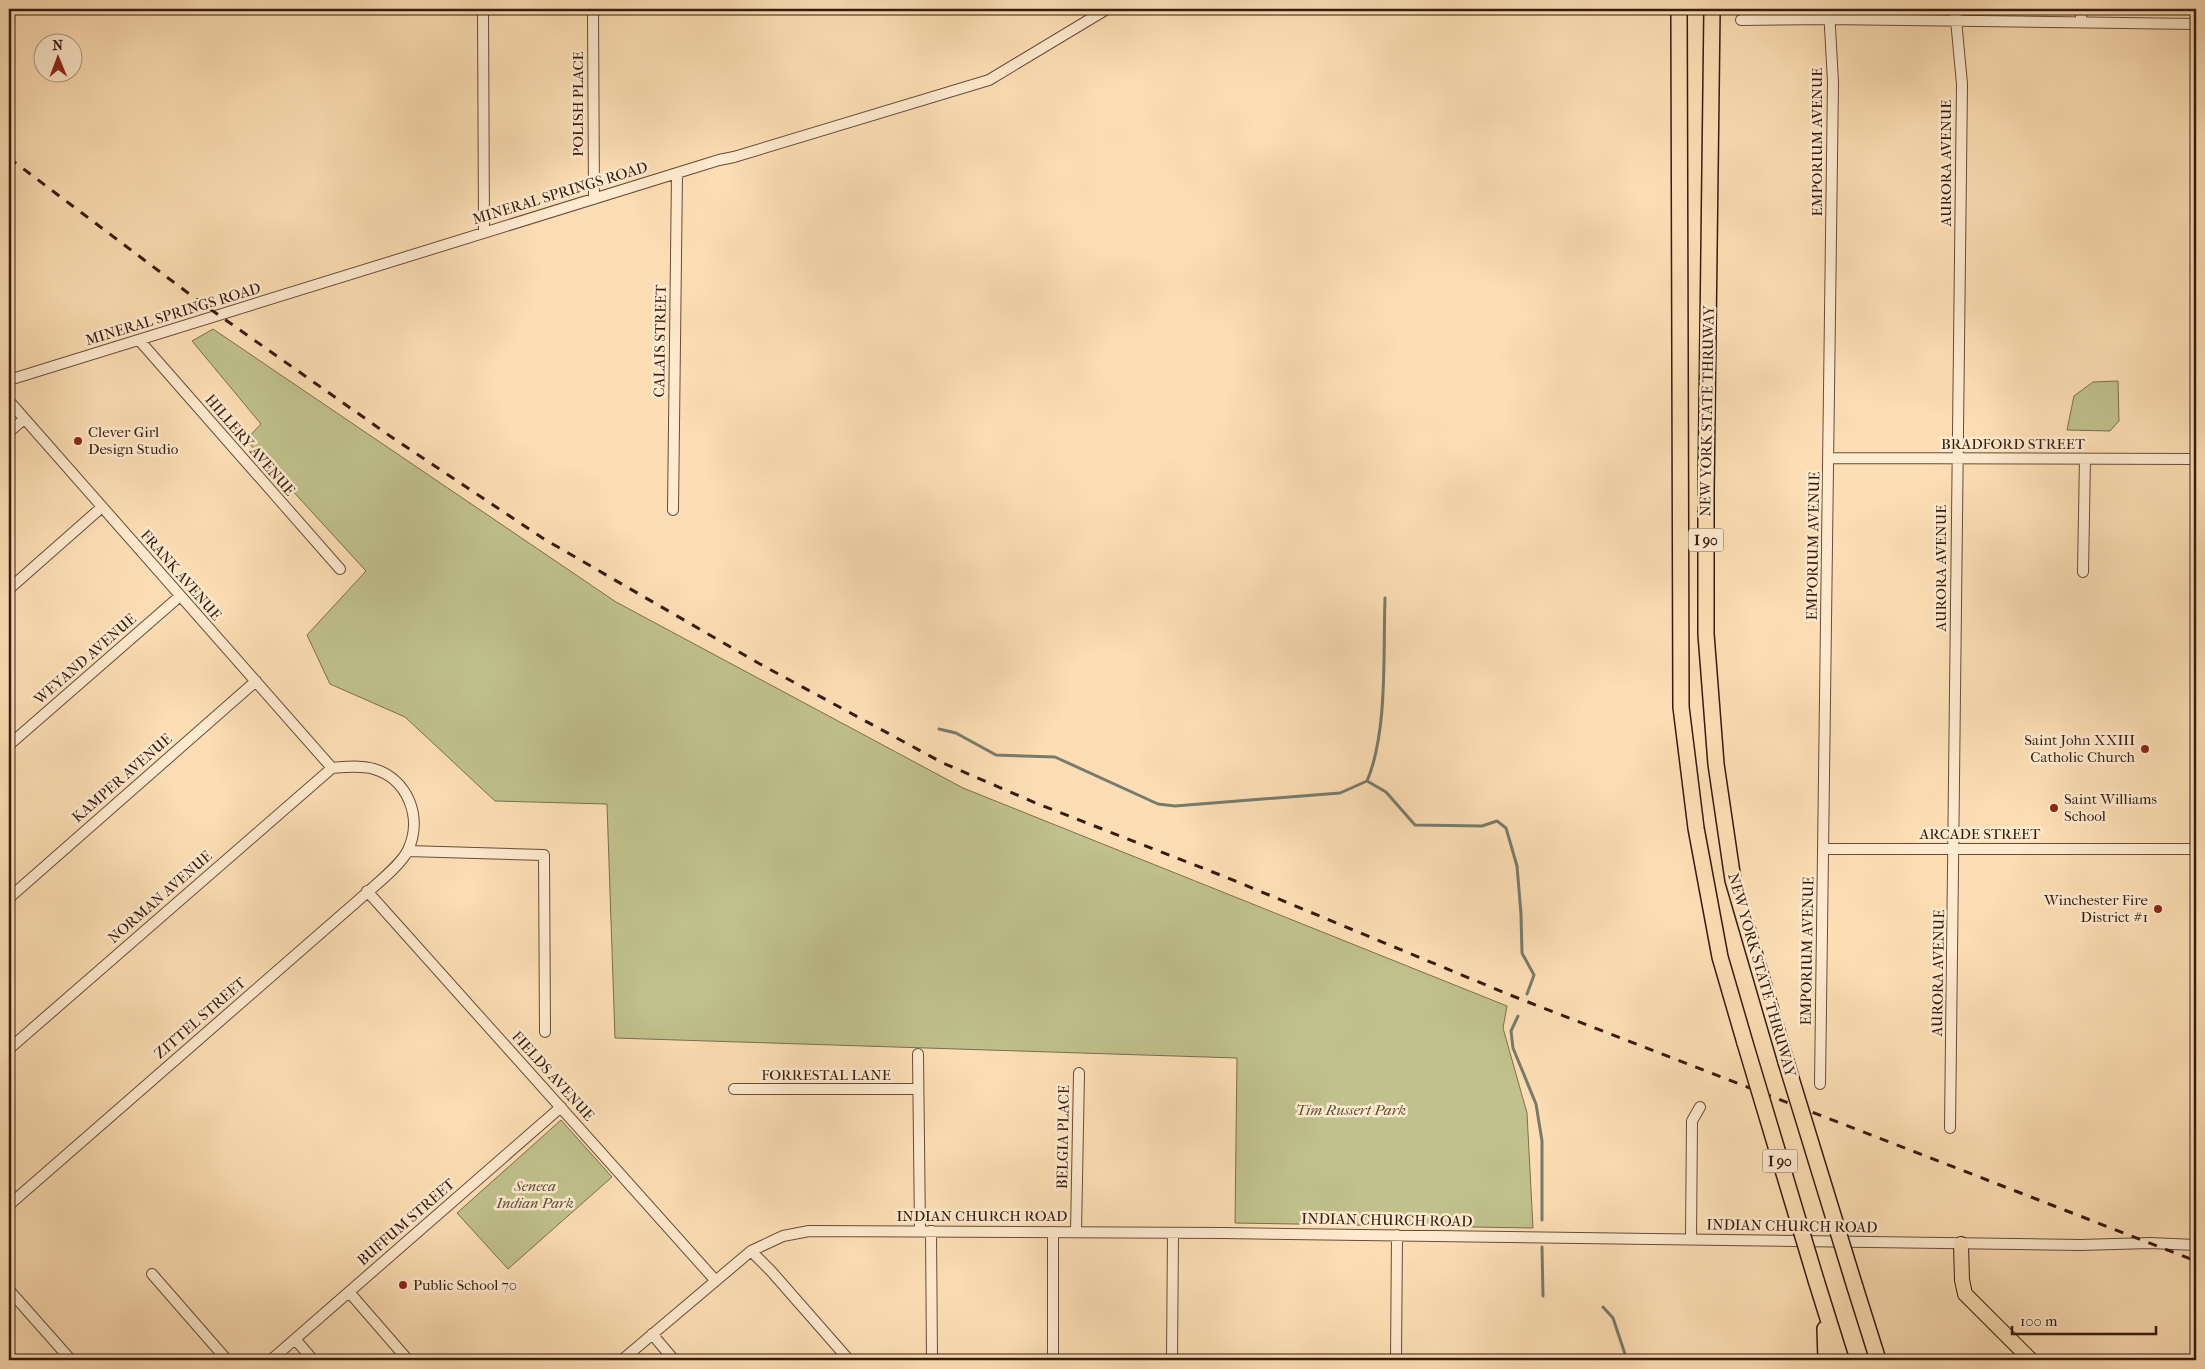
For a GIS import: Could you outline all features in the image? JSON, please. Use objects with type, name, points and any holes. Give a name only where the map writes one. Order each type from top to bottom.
[{"type":"highway","name":"NEW YORK STATE THRUWAY","points":[[1679,9],[1681,707],[1696,828],[1716,939],[1745,1043],[1841,1360]]},
{"type":"highway","name":"NEW YORK STATE THRUWAY","points":[[1712,9],[1706,491],[1708,652],[1716,764],[1733,880],[1786,1062],[1878,1360]]},
{"type":"highway","points":[[1824,1307],[1826,1360]]},
{"type":"main road","points":[[1961,1244],[1962,1280],[1965,1294],[2031,1360]]},
{"type":"street","points":[[483,9],[484,232]]},
{"type":"street","name":"POLISH PLACE","points":[[593,9],[594,198]]},
{"type":"street","name":"MINERAL SPRINGS ROAD","points":[[9,380],[594,198],[989,80],[1107,9]]},
{"type":"street","name":"AURORA AVENUE","points":[[1950,1128],[1962,84],[1955,9]]},
{"type":"street","points":[[2081,9],[2081,22]]},
{"type":"street","points":[[1741,20],[1829,14],[1955,21],[2196,24]]},
{"type":"street","name":"EMPORIUM AVENUE","points":[[1820,1084],[1833,82],[1829,14]]},
{"type":"street","name":"CALAIS STREET","points":[[673,510],[677,173]]},
{"type":"street","name":"HILLERY AVENUE","points":[[138,340],[340,569]]},
{"type":"street","name":"FRANK AVENUE","points":[[9,401],[332,768]]},
{"type":"street","points":[[9,432],[24,418]]},
{"type":"street","name":"BRADFORD STREET","points":[[1829,458],[2196,460]]},
{"type":"street","points":[[2083,572],[2085,459]]},
{"type":"street","points":[[9,589],[102,507]]},
{"type":"street","name":"WEYAND AVENUE","points":[[9,745],[180,596]]},
{"type":"street","name":"KAMPER AVENUE","points":[[9,898],[256,681]]},
{"type":"street","points":[[332,768],[360,766],[372,768],[383,772],[399,784],[406,793],[414,824],[408,851],[544,855],[545,1032]]},
{"type":"street","name":"NORMAN AVENUE","points":[[9,1049],[332,768]]},
{"type":"street","name":"ARCADE STREET","points":[[1824,848],[1954,850],[2196,849]]},
{"type":"street","name":"ZITTEL STREET","points":[[9,1205],[401,861],[408,851]]},
{"type":"street","name":"FIELDS AVENUE","points":[[367,891],[715,1280]]},
{"type":"street","points":[[918,1054],[920,1231]]},
{"type":"street","name":"BELGIA PLACE","points":[[1076,1232],[1079,1073]]},
{"type":"street","name":"FORRESTAL LANE","points":[[734,1089],[918,1089]]},
{"type":"street","points":[[1691,1240],[1692,1121],[1700,1107]]},
{"type":"street","name":"BUFFUM STREET","points":[[271,1360],[561,1108]]},
{"type":"street","name":"INDIAN CHURCH ROAD","points":[[622,1360],[751,1251],[783,1236],[809,1231],[1173,1232],[1961,1244],[2196,1245]]},
{"type":"street","points":[[931,1231],[932,1360]]},
{"type":"street","points":[[1053,1232],[1053,1360]]},
{"type":"street","points":[[1172,1360],[1173,1232]]},
{"type":"street","points":[[1396,1360],[1397,1235]]},
{"type":"street","points":[[751,1251],[771,1271],[849,1360]]},
{"type":"street","points":[[152,1274],[227,1360]]},
{"type":"street","points":[[9,1290],[71,1360]]},
{"type":"street","points":[[349,1292],[408,1360]]},
{"type":"street","points":[[652,1334],[674,1360]]},
{"type":"street","points":[[295,1339],[313,1360]]},
{"type":"green space","name":"Tim Russert Park","points":[[213,329],[616,602],[963,788],[1507,1006],[1503,1028],[1527,1113],[1533,1228],[1235,1223],[1237,1058],[615,1038],[607,804],[495,801],[405,717],[330,684],[307,635],[366,571],[246,440],[261,424],[192,341]]},
{"type":"green space","points":[[2118,381],[2119,421],[2110,431],[2067,430],[2074,396],[2093,382]]},
{"type":"green space","name":"Seneca Indian Park","points":[[561,1120],[612,1177],[508,1269],[457,1213]]},
{"type":"waterway","points":[[939,729],[956,733],[996,755],[1055,757],[1158,804],[1175,806],[1340,793],[1367,781],[1374,761],[1383,692],[1385,598]]},
{"type":"waterway","points":[[1367,781],[1386,792],[1415,825],[1482,826],[1497,821],[1506,828],[1517,866],[1522,953],[1534,975],[1527,994]]},
{"type":"waterway","points":[[1518,1016],[1511,1031],[1513,1048],[1536,1104],[1542,1141],[1542,1220]]},
{"type":"waterway","points":[[1542,1247],[1543,1296]]},
{"type":"waterway","points":[[1603,1307],[1613,1318],[1627,1360]]},
{"type":"railway","points":[[9,158],[196,299],[390,436],[544,539],[760,664],[943,763],[1038,804],[1228,878],[1510,995],[2196,1261]]},
{"type":"place","name":"Clever Girl Design Studio","points":[[78,441]]},
{"type":"place","name":"Saint John XXIII Catholic Church","points":[[2145,749]]},
{"type":"place","name":"Saint Williams School","points":[[2054,808]]},
{"type":"place","name":"Winchester Fire District #1","points":[[2158,909]]},
{"type":"place","name":"Public School 70","points":[[403,1285]]}]
